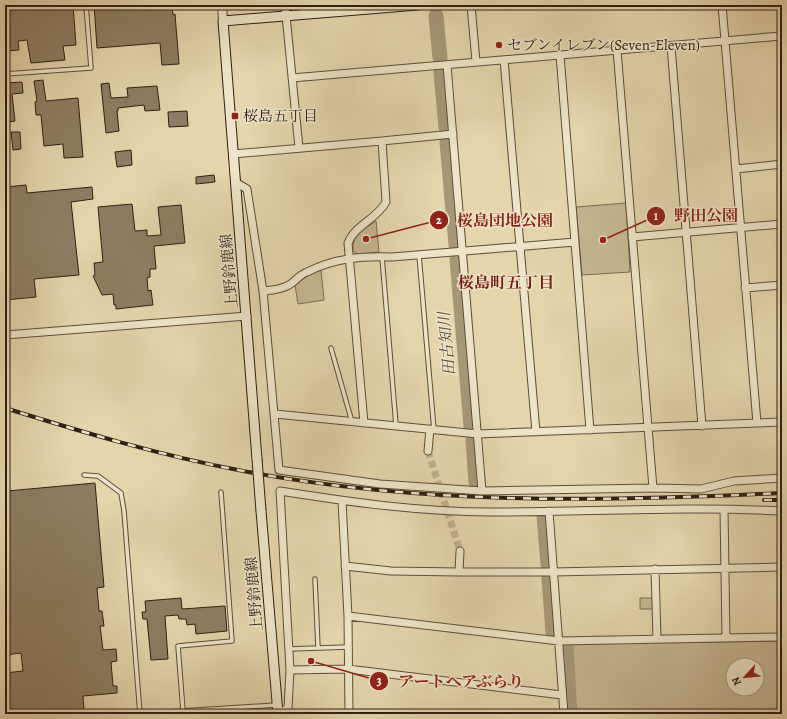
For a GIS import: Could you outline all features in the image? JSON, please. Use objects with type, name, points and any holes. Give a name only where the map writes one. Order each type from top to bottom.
[{"type":"main road","points":[[223,21],[418,5]]},
{"type":"main road","name":"上野鈴鹿線","points":[[223,21],[278,711]]},
{"type":"street","points":[[222,5],[223,21]]},
{"type":"street","points":[[284,5],[299,148]]},
{"type":"street","points":[[471,5],[476,62]]},
{"type":"street","points":[[722,5],[757,423]]},
{"type":"street","points":[[292,78],[781,36],[782,45]]},
{"type":"street","points":[[671,46],[702,426]]},
{"type":"street","points":[[616,50],[653,488]]},
{"type":"street","points":[[560,55],[590,430]]},
{"type":"street","points":[[504,60],[536,432]]},
{"type":"street","points":[[447,65],[482,491]]},
{"type":"street","points":[[233,154],[452,134]]},
{"type":"street","points":[[364,423],[348,243],[351,236],[382,210],[386,202],[382,141]]},
{"type":"street","points":[[736,169],[782,164]]},
{"type":"street","points":[[236,182],[247,189],[263,291],[279,470],[380,484],[482,491],[653,488],[701,489],[734,481],[782,478]]},
{"type":"street","points":[[632,237],[782,224]]},
{"type":"street","points":[[263,291],[282,288],[291,284],[305,272],[350,258],[462,252],[575,242]]},
{"type":"street","points":[[746,288],[782,285]]},
{"type":"street","points":[[5,335],[247,316]]},
{"type":"street","points":[[275,414],[478,434],[782,422]]},
{"type":"street","points":[[428,451],[432,429]]},
{"type":"street","points":[[278,711],[288,708],[290,670],[280,491],[342,501],[431,510],[490,512],[782,511]]},
{"type":"street","points":[[342,501],[348,616],[349,714]]},
{"type":"street","points":[[724,510],[726,638]]},
{"type":"street","points":[[549,511],[564,714]]},
{"type":"street","points":[[459,572],[460,551]]},
{"type":"street","points":[[345,566],[391,571],[459,572],[554,572],[782,567]]},
{"type":"street","points":[[655,569],[657,639]]},
{"type":"street","points":[[348,616],[559,641],[782,637]]},
{"type":"street","points":[[290,670],[348,669],[562,695]]},
{"type":"lane","points":[[5,74],[91,68],[86,5]]},
{"type":"lane","points":[[419,255],[432,429]]},
{"type":"lane","points":[[382,257],[396,426]]},
{"type":"lane","points":[[331,348],[352,422]]},
{"type":"lane","points":[[84,475],[98,476],[121,493],[140,714]]},
{"type":"lane","points":[[183,711],[178,646],[232,641],[221,492]]},
{"type":"lane","points":[[315,579],[318,648]]},
{"type":"lane","points":[[289,649],[348,647]]},
{"type":"lane","points":[[136,714],[183,711],[278,711]]},
{"type":"shaded area","points":[[626,203],[630,272],[582,275],[576,207]]},
{"type":"shaded area","points":[[376,221],[379,252],[358,254],[353,251],[356,236]]},
{"type":"shaded area","points":[[321,270],[324,300],[298,304],[295,285],[309,275]]},
{"type":"shaded area","points":[[640,598],[653,598],[653,609],[640,609]]},
{"type":"shaded area","points":[[782,641],[782,714],[569,714],[564,648],[567,644]]},
{"type":"building","points":[[5,5],[73,5],[76,45],[63,46],[65,60],[31,63],[27,40],[18,41],[19,50],[5,51]]},
{"type":"building","points":[[94,5],[172,5],[173,15],[175,14],[179,64],[162,65],[160,43],[97,48]]},
{"type":"building","points":[[43,80],[46,101],[78,98],[83,157],[64,158],[63,144],[44,146],[41,115],[36,115],[35,102],[37,101],[34,81]]},
{"type":"building","points":[[22,82],[23,93],[12,94],[15,121],[9,122],[5,101],[5,83]]},
{"type":"building","points":[[109,83],[111,98],[128,97],[127,88],[157,86],[160,110],[145,111],[144,105],[118,108],[119,131],[106,133],[101,84]]},
{"type":"building","points":[[187,111],[188,126],[169,127],[168,112]]},
{"type":"building","points":[[11,132],[20,132],[21,149],[13,150]]},
{"type":"building","points":[[131,150],[132,165],[117,167],[115,152]]},
{"type":"building","points":[[214,175],[215,182],[196,184],[196,177]]},
{"type":"building","points":[[26,185],[27,193],[92,187],[93,199],[71,202],[79,275],[34,279],[36,297],[5,300],[5,187]]},
{"type":"building","points":[[132,204],[135,231],[147,230],[147,236],[161,235],[158,207],[181,205],[185,243],[154,246],[156,269],[150,269],[150,277],[147,278],[148,291],[151,290],[153,305],[116,309],[113,294],[102,295],[93,276],[95,275],[94,263],[103,262],[98,207]]},
{"type":"building","points":[[95,483],[104,587],[97,588],[99,611],[102,611],[104,626],[100,626],[103,650],[116,649],[117,661],[111,662],[113,686],[117,686],[117,693],[83,696],[84,710],[45,714],[5,714],[5,673],[23,671],[21,653],[5,655],[5,518],[9,518],[7,491]]},
{"type":"building","points":[[181,598],[182,609],[225,606],[227,631],[196,634],[195,624],[187,625],[186,619],[179,619],[178,615],[165,616],[168,659],[151,660],[147,619],[143,619],[142,612],[146,612],[145,601]]},
{"type":"waterway","name":"田古知川","points":[[436,16],[440,58]]},
{"type":"waterway","name":"田古知川","points":[[441,72],[446,128]]},
{"type":"waterway","name":"田古知川","points":[[447,142],[456,245]]},
{"type":"waterway","name":"田古知川","points":[[457,259],[471,426]]},
{"type":"waterway","name":"田古知川","points":[[473,440],[476,483]]},
{"type":"waterway","name":"田古知川","points":[[544,516],[548,565]]},
{"type":"waterway","name":"田古知川","points":[[549,578],[553,633],[555,634]]},
{"type":"waterway","name":"田古知川","points":[[566,646],[570,714]]},
{"type":"tunnel","points":[[428,451],[460,551]]},
{"type":"railway","points":[[5,408],[63,426],[208,464],[305,481],[373,490],[509,498],[578,499],[782,493]]},
{"type":"railway","points":[[764,500],[782,500]]},
{"type":"place","name":"セブンイレブン(Seven-Eleven)","points":[[499,45]]},
{"type":"place","name":"桜島五丁目","points":[[235,116]]},
{"type":"place","name":"桜島団地公園","points":[[366,239]]},
{"type":"place","name":"野田公園","points":[[603,240]]},
{"type":"place","name":"アートヘアぶらり","points":[[311,661]]},
{"type":"district","name":"桜島町五丁目","points":[[506,282]]}]
